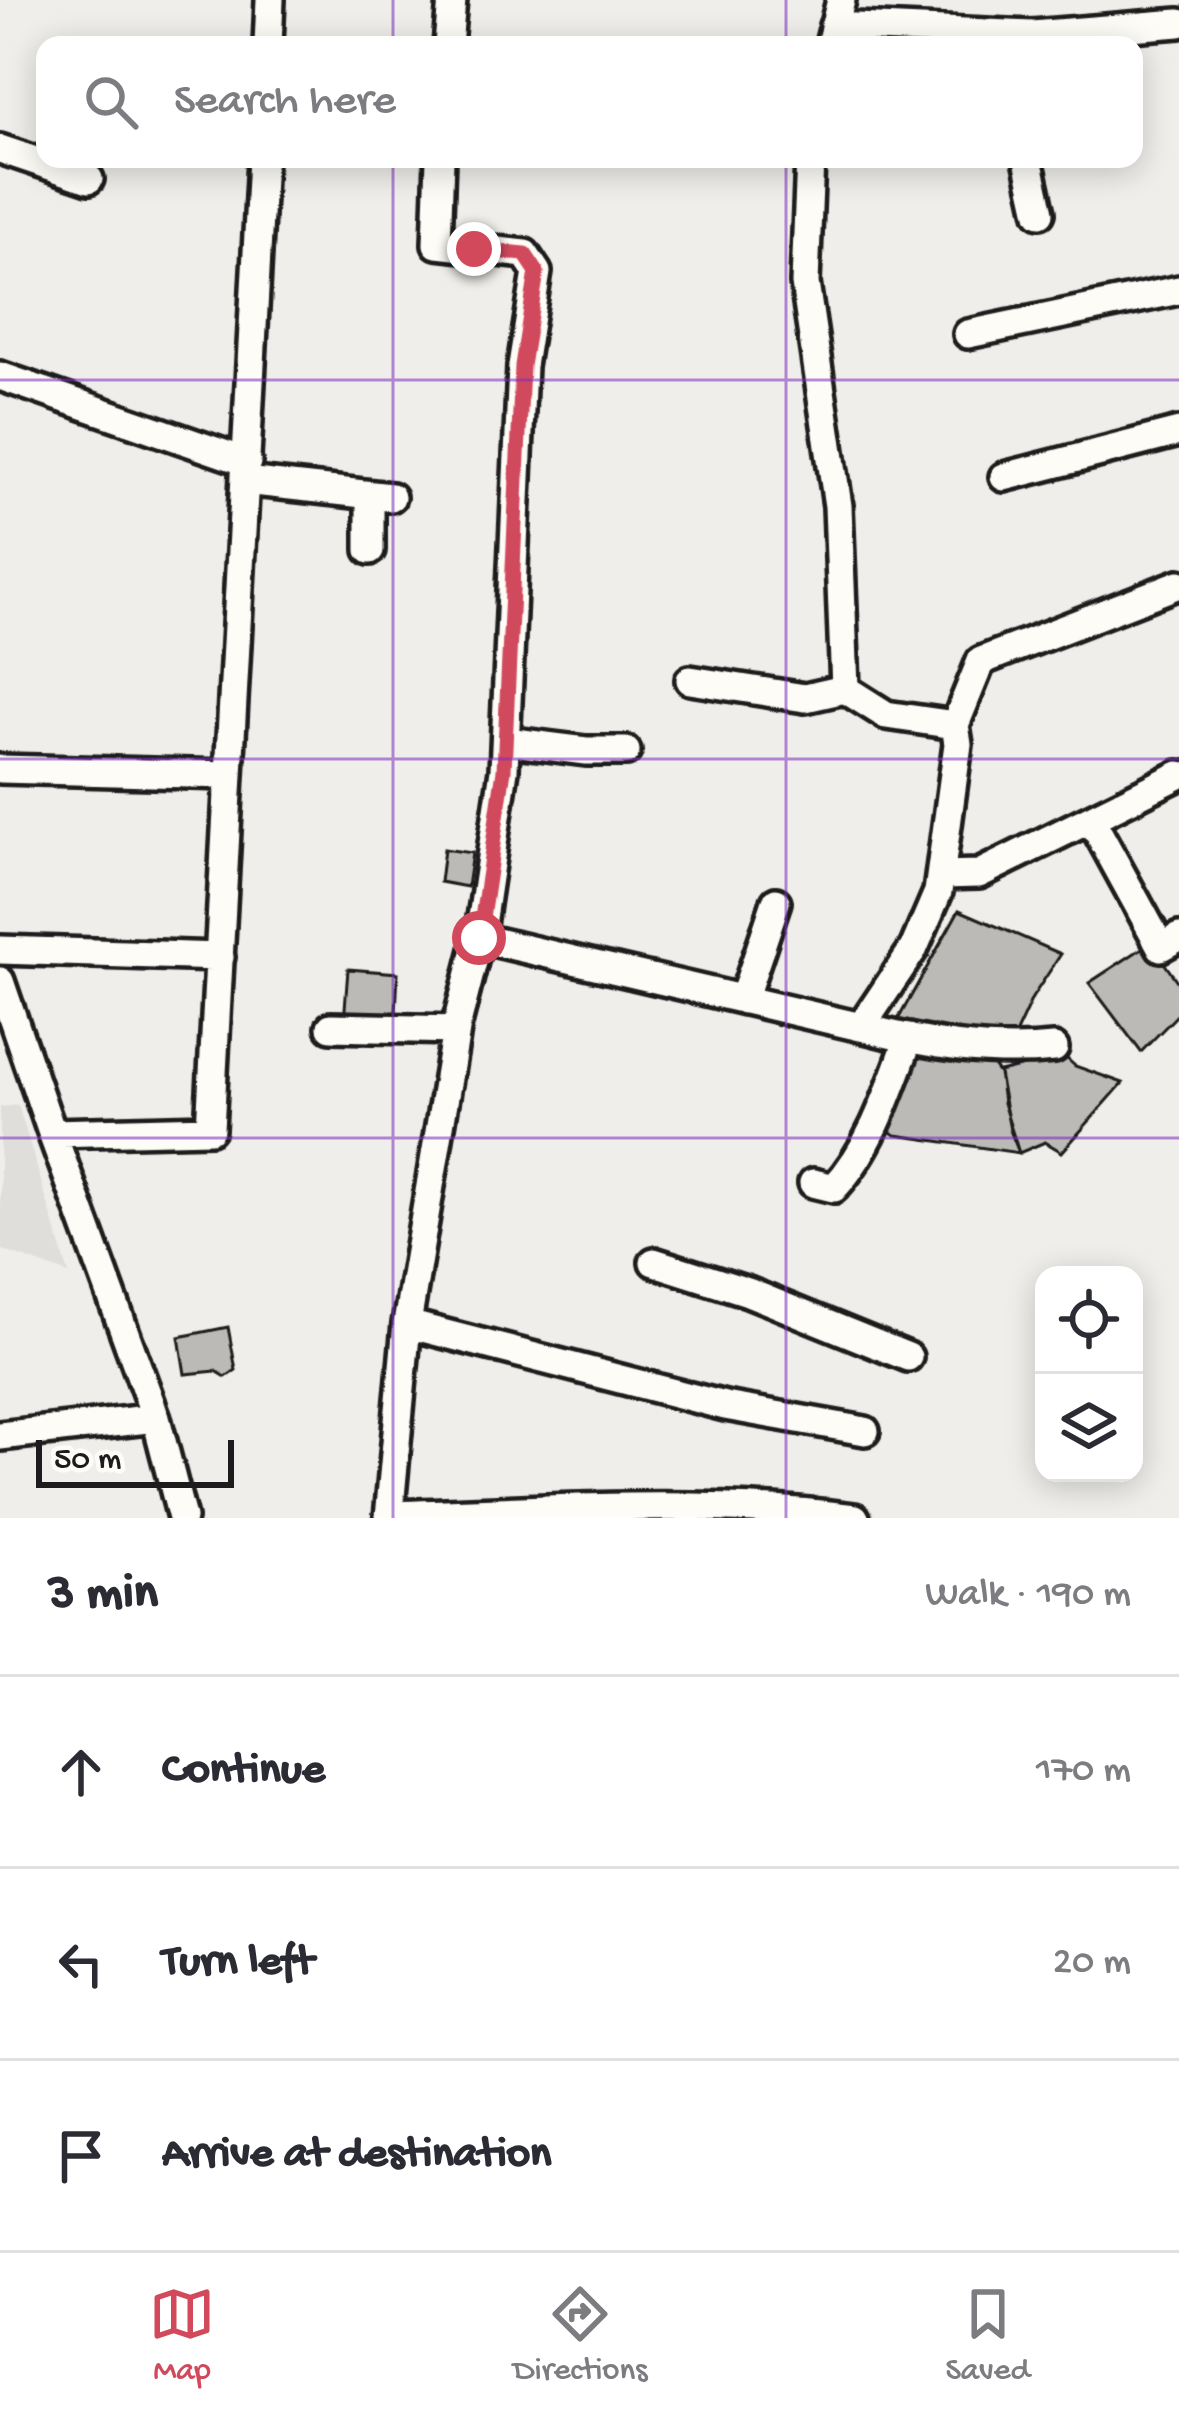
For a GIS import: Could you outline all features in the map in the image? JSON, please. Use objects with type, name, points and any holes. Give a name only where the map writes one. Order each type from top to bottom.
[{"type":"street","points":[[268,36],[270,0]]},
{"type":"street","points":[[449,36],[452,0]]},
{"type":"street","points":[[1024,36],[1179,23]]},
{"type":"street","points":[[835,24],[969,36]]},
{"type":"street","points":[[0,149],[36,161]]},
{"type":"street","points":[[56,168],[89,179]]},
{"type":"street","points":[[52,1133],[210,1129],[262,168]]},
{"type":"street","points":[[440,168],[436,244],[525,254],[537,272],[522,366],[506,741],[479,938],[456,1030],[407,1324],[389,1516],[694,1508],[856,1518]]},
{"type":"street","points":[[810,168],[805,283],[838,506],[844,689]]},
{"type":"street","points":[[1030,168],[1040,213]]},
{"type":"street","points":[[968,334],[1179,290]]},
{"type":"street","points":[[0,376],[246,472],[380,497],[370,550]]},
{"type":"street","points":[[1004,477],[1179,432]]},
{"type":"street","points":[[861,1028],[914,948],[938,892],[958,744],[955,725],[981,661],[1179,584]]},
{"type":"street","points":[[690,680],[805,698],[844,689],[886,715],[955,725]]},
{"type":"street","points":[[506,741],[626,751]]},
{"type":"street","points":[[0,769],[229,775]]},
{"type":"street","points":[[941,875],[979,874],[1179,776]]},
{"type":"street","points":[[1092,821],[1161,946],[1179,938]]},
{"type":"street","points":[[743,1000],[776,902]]},
{"type":"street","points":[[479,938],[909,1038],[1012,1052],[1054,1048]]},
{"type":"street","points":[[0,950],[220,957]]},
{"type":"street","points":[[3,997],[156,1418],[182,1518]]},
{"type":"street","points":[[332,1027],[456,1030]]},
{"type":"street","points":[[813,1183],[835,1188],[850,1171],[866,1146],[909,1038]]},
{"type":"street","points":[[654,1262],[748,1292],[908,1357]]},
{"type":"street","points":[[407,1324],[725,1406],[865,1431]]},
{"type":"street","points":[[0,1436],[156,1418]]},
{"type":"shaded area","points":[[18,1105],[69,1274],[0,1249],[0,1107]]},
{"type":"building","points":[[444,849],[472,853],[467,887],[440,882]]},
{"type":"building","points":[[959,910],[1061,954],[1014,1037],[951,1038],[895,1025]]},
{"type":"building","points":[[1150,943],[1179,984],[1179,1013],[1141,1052],[1089,983]]},
{"type":"building","points":[[348,969],[398,973],[396,1013],[434,1016],[433,1026],[405,1026],[404,1015],[397,1014],[400,1016],[344,1022]]},
{"type":"building","points":[[919,1052],[986,1056],[999,1074],[1019,1153],[896,1135],[881,1127],[908,1062]]},
{"type":"building","points":[[1064,1056],[1075,1066],[1123,1083],[1062,1152],[1045,1142],[1019,1153],[999,1072],[1046,1061],[1055,1064]]},
{"type":"building","points":[[228,1327],[236,1370],[226,1377],[216,1371],[185,1374],[179,1337]]},
{"type":"route","points":[[474,249],[525,254],[537,272],[522,366],[504,770],[479,938]]}]
